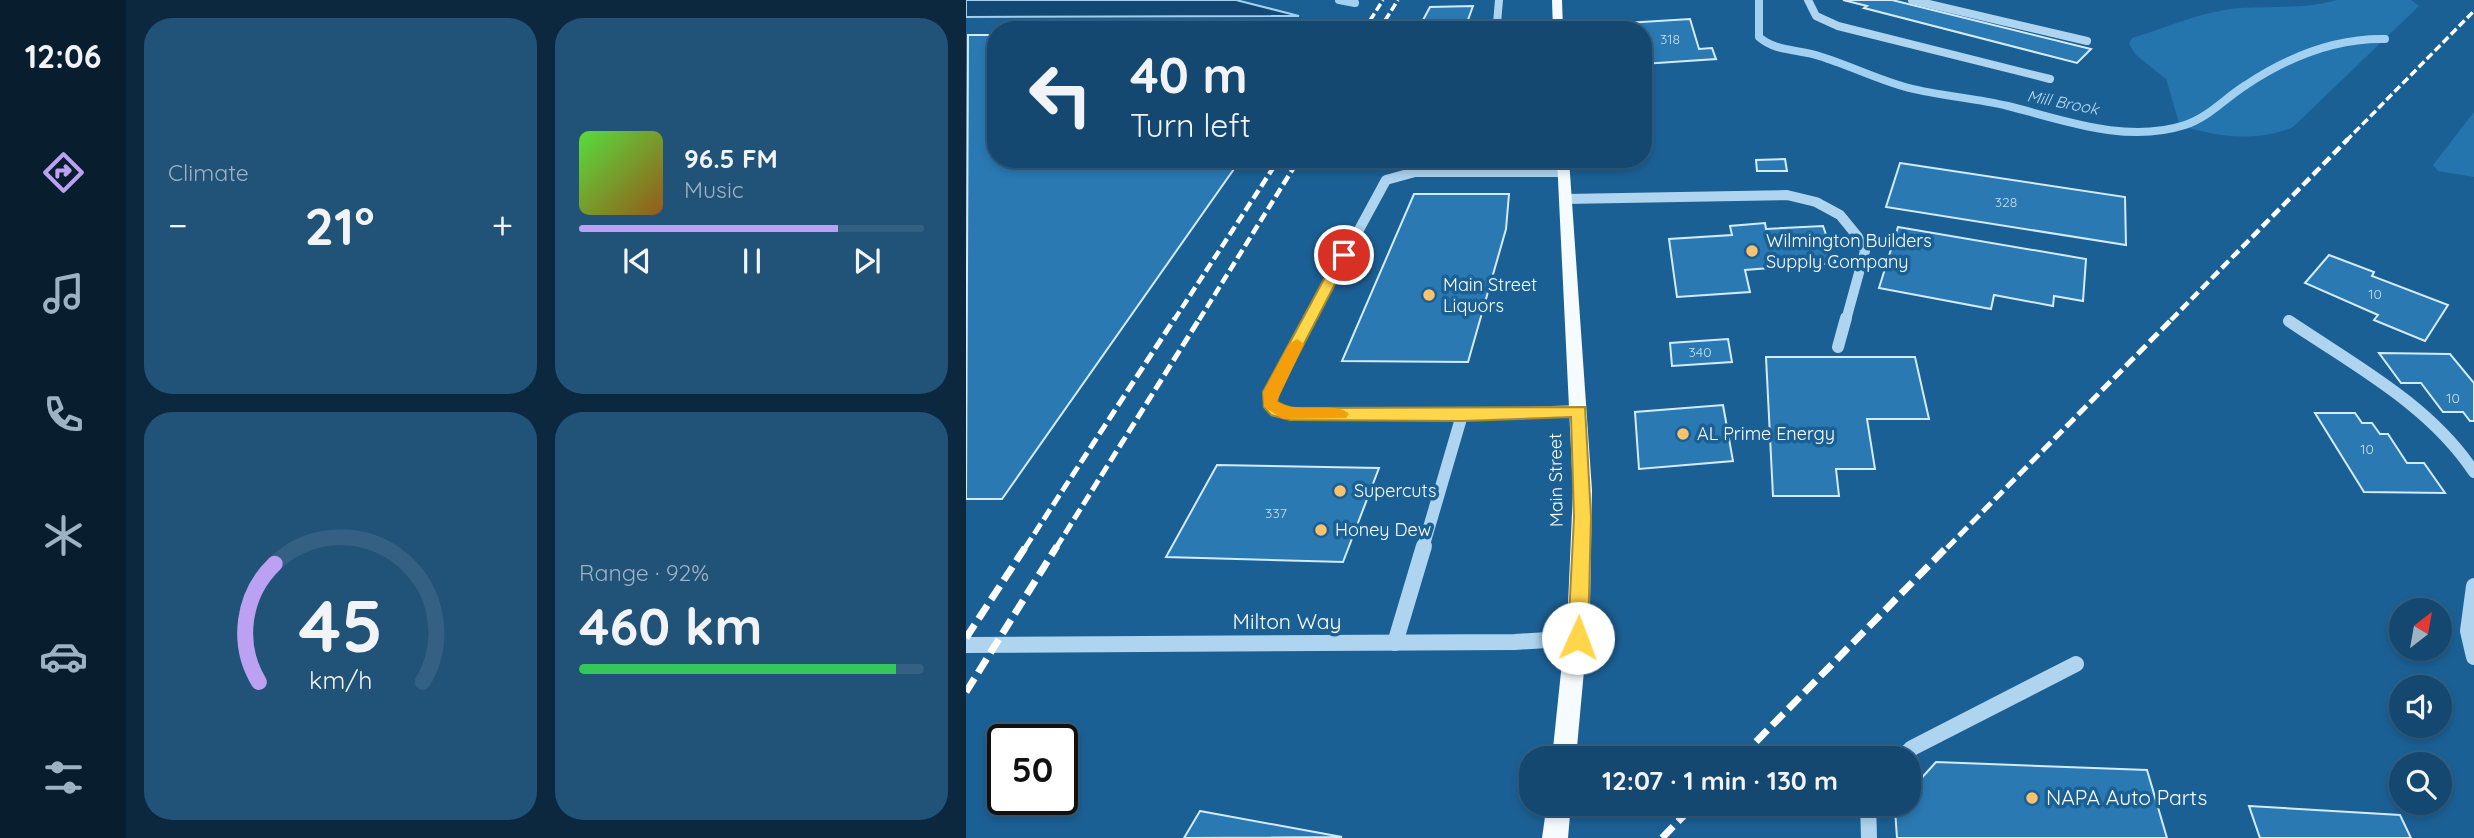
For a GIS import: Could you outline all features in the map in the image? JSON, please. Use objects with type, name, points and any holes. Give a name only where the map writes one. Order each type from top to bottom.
[{"type":"main road","points":[[1557,0],[1558,21]]},
{"type":"main road","name":"Main Street","points":[[1563,168],[1579,411],[1582,517],[1578,638],[1565,746]]},
{"type":"main road","points":[[1555,838],[1558,816]]},
{"type":"street","points":[[1497,21],[1499,0]]},
{"type":"street","points":[[1808,0],[1816,16],[1838,26],[2050,79]]},
{"type":"street","points":[[1912,0],[2087,41]]},
{"type":"street","points":[[1500,168],[1415,172],[1386,180],[1269,403],[1276,411],[1290,414],[1462,415],[1579,411]]},
{"type":"street","points":[[1565,199],[1772,193],[1798,196],[1830,208],[1851,222],[1865,251],[1838,347]]},
{"type":"street","points":[[2289,321],[2428,419],[2453,442],[2474,472]]},
{"type":"street","points":[[1395,643],[1462,415]]},
{"type":"street","points":[[2474,586],[2468,631],[2474,657]]},
{"type":"street","name":"Milton Way","points":[[966,645],[1516,642],[1578,638]]},
{"type":"street","points":[[1916,746],[2076,664]]},
{"type":"lane","points":[[1868,816],[1869,838]]},
{"type":"shaded area","points":[[966,0],[1236,0],[1299,16],[966,17]]},
{"type":"shaded area","points":[[2337,0],[2411,0],[2419,6],[2293,127],[2279,132],[2236,136],[2180,126],[2166,79],[2136,55],[2129,44],[2132,38],[2227,9],[2301,6]]},
{"type":"shaded area","points":[[2474,112],[2474,177],[2438,171],[2433,165]]},
{"type":"building","points":[[1843,0],[1892,0],[2091,49],[2077,63],[1864,8],[1867,6]]},
{"type":"building","points":[[1473,6],[1468,21],[1423,20],[1430,7]]},
{"type":"building","points":[[1690,19],[1699,49],[1712,48],[1716,59],[1652,63],[1652,21]]},
{"type":"building","points":[[968,35],[987,35],[987,168],[1235,168],[1002,499],[966,499]]},
{"type":"building","points":[[1785,159],[1787,171],[1757,171],[1756,160]]},
{"type":"building","points":[[1900,163],[2125,197],[2126,245],[1886,207]]},
{"type":"building","name":"Main Street Liquors","points":[[1414,194],[1509,194],[1506,229],[1468,362],[1342,361]]},
{"type":"building","name":"Wilmington Builders Supply Company","points":[[1765,223],[1766,229],[1823,226],[1836,263],[1745,270],[1750,292],[1677,297],[1669,239],[1732,235],[1730,226]]},
{"type":"building","points":[[1898,227],[2086,259],[2083,301],[2054,296],[2053,306],[1994,295],[1991,309],[1879,288]]},
{"type":"building","points":[[2329,255],[2374,272],[2372,276],[2448,305],[2425,341],[2374,320],[2378,315],[2305,283]]},
{"type":"building","points":[[1728,339],[1732,362],[1672,366],[1670,343]]},
{"type":"building","points":[[2379,353],[2450,354],[2474,383],[2474,421],[2470,421],[2463,412],[2443,412],[2421,383],[2401,383]]},
{"type":"building","points":[[1766,357],[1915,357],[1929,419],[1867,419],[1875,469],[1836,469],[1839,496],[1773,496]]},
{"type":"building","points":[[1723,405],[1733,461],[1639,469],[1635,412]]},
{"type":"building","points":[[2315,413],[2355,413],[2362,423],[2372,423],[2380,434],[2388,434],[2407,463],[2424,463],[2445,493],[2364,492]]},
{"type":"building","points":[[1217,465],[1379,468],[1343,562],[1166,557]]},
{"type":"building","name":"NAPA Auto Parts","points":[[1936,762],[2147,770],[2167,838],[1897,838],[1895,816],[1921,816],[1921,779]]},
{"type":"building","points":[[2249,806],[2400,815],[2411,838],[2260,838]]},
{"type":"building","points":[[1200,811],[1342,837],[1184,838]]},
{"type":"waterway","name":"Mill Brook","points":[[1339,0],[1355,3]]},
{"type":"waterway","name":"Mill Brook","points":[[1759,0],[1759,37],[1780,48],[1819,56],[1909,88],[1996,103],[2073,123],[2118,131],[2163,130],[2194,122],[2238,90],[2295,58],[2348,42],[2385,39]]},
{"type":"railway","points":[[1370,21],[1383,0]]},
{"type":"railway","points":[[1385,21],[1398,0]]},
{"type":"railway","points":[[2346,141],[2474,11]]},
{"type":"railway","points":[[2171,320],[2348,139]]},
{"type":"railway","points":[[1174,320],[1273,168]]},
{"type":"railway","points":[[1199,320],[1293,168]]},
{"type":"railway","points":[[1025,548],[1175,318]]},
{"type":"railway","points":[[1056,548],[1200,318]]},
{"type":"railway","points":[[1947,548],[2173,318]]},
{"type":"railway","points":[[966,638],[1026,546]]},
{"type":"railway","points":[[966,692],[1057,546]]},
{"type":"railway","points":[[1752,746],[1948,546]]},
{"type":"railway","points":[[1662,838],[1683,816]]},
{"type":"slow traffic","points":[[1297,344],[1271,392],[1269,403],[1276,411],[1283,413],[1341,414]]},
{"type":"place","name":"Wilmington Builders Supply Company","points":[[1752,251]]},
{"type":"place","name":"Main Street Liquors","points":[[1429,295]]},
{"type":"place","name":"AL Prime Energy","points":[[1683,434]]},
{"type":"place","name":"Supercuts","points":[[1340,491]]},
{"type":"place","name":"Honey Dew","points":[[1321,530]]},
{"type":"place","name":"NAPA Auto Parts","points":[[2032,798]]},
{"type":"route","points":[[1344,255],[1271,392],[1269,403],[1276,411],[1290,414],[1462,415],[1579,411],[1582,517],[1578,638]]}]
